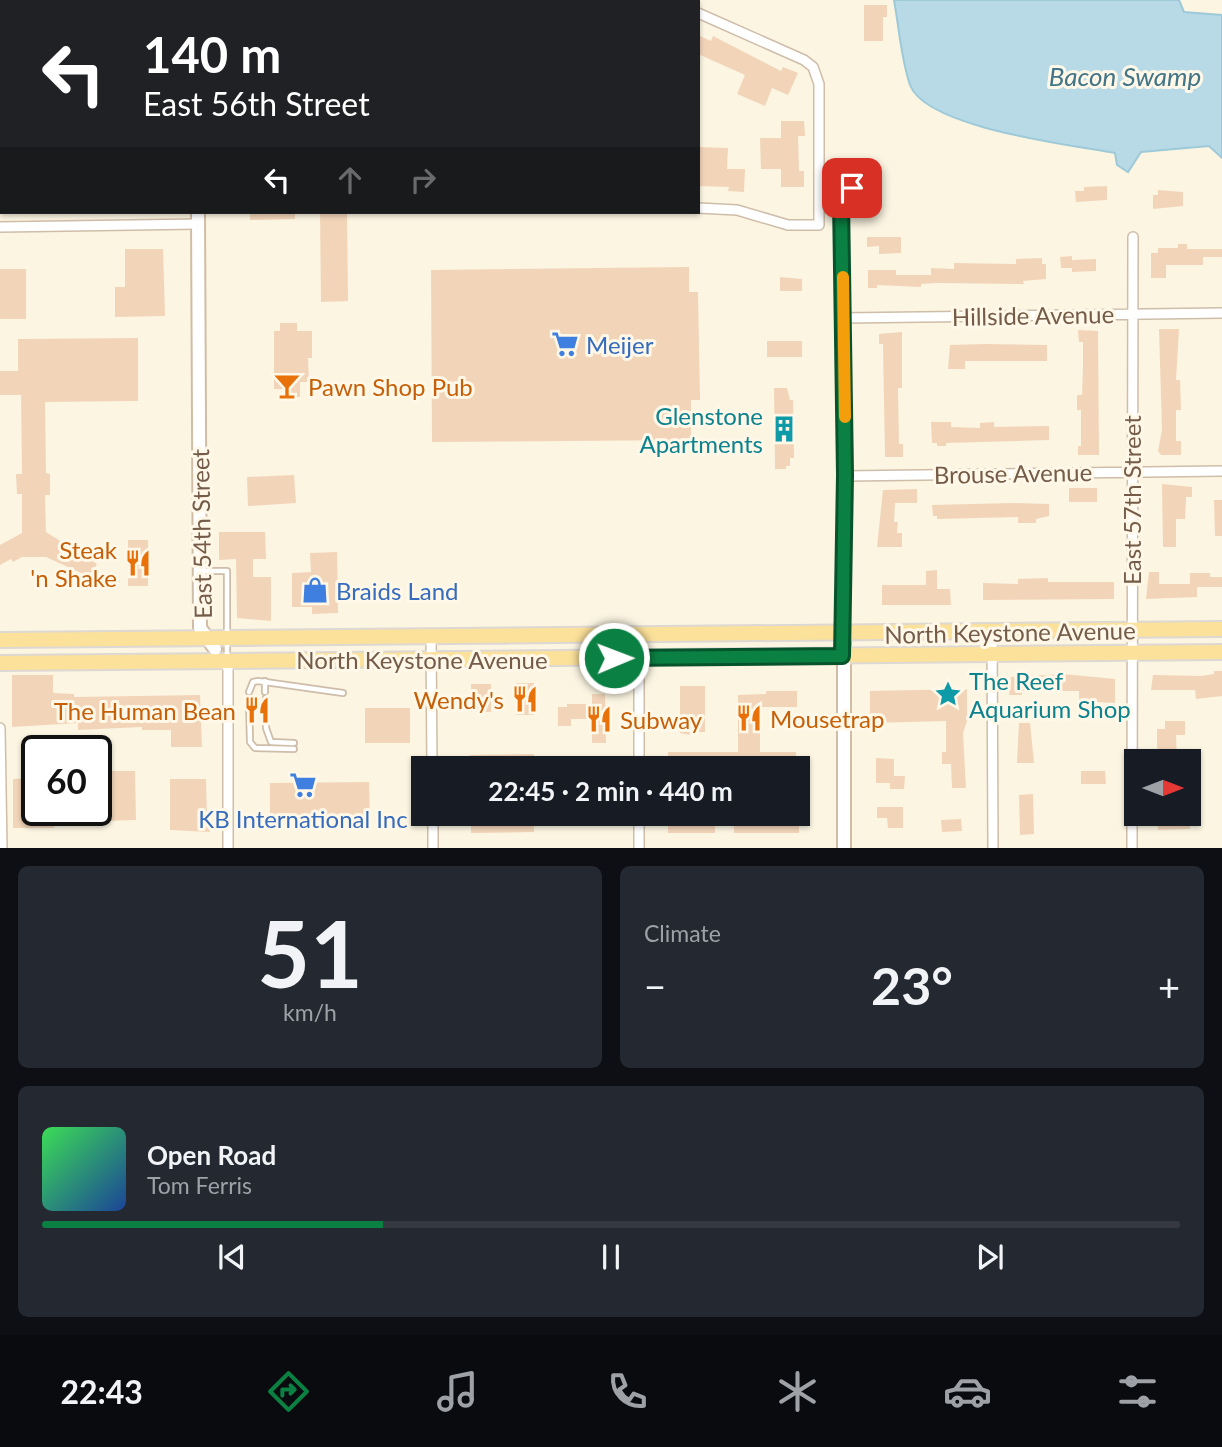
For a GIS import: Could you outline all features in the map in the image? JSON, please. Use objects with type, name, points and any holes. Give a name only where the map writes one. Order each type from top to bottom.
[{"type":"main road","name":"North Keystone Avenue","points":[[218,652],[226,638],[1222,629]]},
{"type":"main road","name":"North Keystone Avenue","points":[[0,640],[125,634],[218,652]]},
{"type":"main road","name":"North Keystone Avenue","points":[[0,663],[218,652],[432,659],[1222,652]]},
{"type":"street","points":[[700,14],[804,60],[816,72],[819,84],[818,225],[788,225],[737,210],[700,208]]},
{"type":"street","points":[[844,848],[842,656],[845,475],[841,200],[852,188]]},
{"type":"street","points":[[0,227],[198,218]]},
{"type":"street","name":"East 54th Street","points":[[198,218],[200,628],[228,668],[228,848]]},
{"type":"street","name":"East 57th Street","points":[[1132,848],[1130,313],[1133,236]]},
{"type":"street","name":"Hillside Avenue","points":[[844,318],[1222,313]]},
{"type":"street","name":"Brouse Avenue","points":[[845,475],[1222,471]]},
{"type":"street","points":[[992,632],[993,848]]},
{"type":"street","points":[[639,635],[639,756]]},
{"type":"street","points":[[431,637],[432,756]]},
{"type":"street","points":[[0,728],[2,848]]},
{"type":"street","points":[[432,826],[433,848]]},
{"type":"street","points":[[639,826],[639,848]]},
{"type":"lane","points":[[200,571],[227,571],[226,638],[218,652]]},
{"type":"lane","points":[[249,692],[253,682],[265,681],[343,693]]},
{"type":"lane","points":[[265,681],[266,728],[271,742],[294,743]]},
{"type":"lane","points":[[250,699],[250,742],[255,748],[294,750]]},
{"type":"water","name":"Bacon Swamp","points":[[894,0],[1179,0],[1184,12],[1222,15],[1222,158],[1209,146],[1141,152],[1128,172],[1117,165],[1115,153],[1002,132],[943,113],[922,100],[910,85],[902,54]]},
{"type":"building","points":[[864,5],[887,5],[887,17],[883,17],[883,41],[864,41]]},
{"type":"building","points":[[700,36],[711,41],[713,36],[781,71],[783,67],[798,73],[788,95],[772,88],[765,106],[737,94],[745,75],[700,55]]},
{"type":"building","points":[[781,121],[804,121],[805,136],[798,136],[799,171],[804,171],[804,187],[781,187],[781,169],[761,169],[760,138],[781,138]]},
{"type":"building","points":[[700,147],[728,148],[727,169],[745,169],[744,192],[728,191],[729,187],[700,186]]},
{"type":"building","points":[[1107,186],[1107,200],[1076,202],[1075,191],[1084,191],[1084,187]]},
{"type":"building","points":[[1158,190],[1183,192],[1183,206],[1153,209],[1153,195],[1158,195]]},
{"type":"building","points":[[250,214],[295,214],[295,219],[250,220]]},
{"type":"building","points":[[320,214],[347,214],[348,301],[321,302]]},
{"type":"building","points":[[867,237],[901,237],[901,253],[879,254],[879,246],[867,247]]},
{"type":"building","points":[[1178,244],[1187,244],[1187,249],[1222,249],[1222,257],[1203,257],[1203,265],[1166,265],[1166,278],[1151,278],[1151,253],[1158,253],[1158,248],[1178,248]]},
{"type":"building","points":[[125,249],[163,249],[165,316],[115,317],[115,287],[125,287]]},
{"type":"building","points":[[1072,256],[1072,260],[1096,259],[1096,271],[1072,272],[1072,268],[1061,268],[1060,257]]},
{"type":"building","points":[[1042,258],[1042,264],[1046,264],[1046,279],[1023,281],[1024,284],[937,283],[921,284],[921,287],[877,285],[877,288],[868,288],[868,270],[896,270],[896,275],[931,275],[931,268],[954,269],[954,263],[1016,264],[1016,259]]},
{"type":"building","name":"Meijer","points":[[689,267],[689,292],[698,292],[700,400],[691,400],[691,440],[432,442],[431,270]]},
{"type":"building","points":[[0,269],[26,269],[26,319],[0,319]]},
{"type":"building","points":[[780,277],[802,279],[802,291],[780,291]]},
{"type":"building","points":[[280,323],[297,323],[297,331],[312,331],[312,358],[308,358],[309,382],[300,382],[300,397],[287,397],[286,389],[274,389],[274,331],[280,331]]},
{"type":"building","points":[[1159,329],[1179,329],[1176,380],[1180,380],[1181,410],[1176,410],[1176,441],[1181,441],[1181,455],[1161,455],[1158,451],[1162,430]]},
{"type":"building","points":[[1078,330],[1098,331],[1099,455],[1078,455],[1078,446],[1081,446],[1081,410],[1077,410],[1077,395],[1082,395],[1083,342],[1079,342]]},
{"type":"building","points":[[902,332],[902,388],[898,388],[899,444],[903,444],[903,457],[885,457],[883,344],[879,344],[879,334]]},
{"type":"building","points":[[138,338],[138,401],[45,402],[46,473],[50,474],[50,495],[45,495],[46,532],[97,564],[90,577],[46,557],[22,557],[0,565],[0,545],[22,533],[22,494],[17,494],[16,474],[22,474],[21,395],[0,395],[0,371],[18,371],[18,339]]},
{"type":"building","points":[[767,341],[802,341],[802,357],[767,357]]},
{"type":"building","points":[[950,345],[1047,345],[1047,361],[965,361],[965,369],[948,369]]},
{"type":"building","name":"Glenstone Apartments","points":[[774,388],[787,388],[790,400],[793,400],[794,458],[790,458],[790,466],[786,466],[786,469],[775,469]]},
{"type":"building","points":[[931,422],[951,422],[951,427],[980,428],[980,423],[994,422],[994,427],[1049,426],[1049,440],[946,443],[946,446],[937,446],[937,443],[932,443]]},
{"type":"building","points":[[294,475],[296,503],[248,506],[247,477]]},
{"type":"building","points":[[1162,484],[1192,487],[1192,497],[1186,497],[1185,519],[1176,519],[1176,547],[1163,547]]},
{"type":"building","points":[[1069,488],[1097,488],[1097,502],[1069,502]]},
{"type":"building","points":[[917,489],[917,503],[895,503],[894,522],[898,522],[897,533],[902,533],[902,547],[877,547],[883,490]]},
{"type":"building","points":[[1214,500],[1222,500],[1222,536],[1215,536]]},
{"type":"building","points":[[1049,504],[1049,516],[1036,519],[1036,523],[1018,523],[1018,517],[937,519],[937,516],[933,516],[932,505]]},
{"type":"building","points":[[219,532],[265,532],[266,559],[253,559],[253,577],[271,577],[271,621],[237,618],[236,559],[219,560]]},
{"type":"building","points":[[128,540],[148,540],[148,586],[128,586]]},
{"type":"building","name":"Braids Land","points":[[337,552],[338,613],[312,614],[312,607],[292,607],[292,573],[311,572],[310,553]]},
{"type":"building","points":[[937,570],[937,589],[950,589],[951,605],[882,605],[882,585],[926,585],[926,571]]},
{"type":"building","points":[[1149,572],[1159,572],[1159,584],[1190,584],[1190,573],[1210,573],[1210,577],[1222,577],[1222,587],[1197,587],[1197,597],[1146,599]]},
{"type":"building","points":[[1048,578],[1048,582],[1114,582],[1114,599],[983,600],[983,583],[1018,584],[1018,579]]},
{"type":"building","points":[[1214,671],[1222,671],[1222,696],[1196,699],[1195,690],[1151,690],[1153,675],[1201,676],[1214,674]]},
{"type":"building","points":[[1063,674],[1115,679],[1115,703],[1079,701],[1079,691],[1022,691],[1022,695],[1009,695],[1011,677]]},
{"type":"building","points":[[12,675],[53,675],[53,693],[74,694],[74,697],[200,695],[202,747],[171,747],[171,730],[142,730],[142,727],[78,730],[78,723],[12,727]]},
{"type":"building","name":"Wendy's","points":[[516,683],[534,683],[534,715],[516,715]]},
{"type":"building","points":[[471,684],[491,684],[491,712],[471,712]]},
{"type":"building","points":[[680,686],[705,686],[705,732],[695,732],[695,736],[680,733]]},
{"type":"building","points":[[967,689],[967,721],[963,733],[966,788],[952,788],[951,764],[942,764],[942,752],[946,752],[946,721],[870,723],[870,691]]},
{"type":"building","points":[[766,691],[797,691],[797,707],[760,707],[760,752],[796,752],[796,756],[668,756],[668,752],[738,752],[738,695],[766,694]]},
{"type":"building","points":[[592,694],[605,694],[606,743],[592,743],[592,719],[571,719],[571,726],[558,726],[558,707],[567,707],[567,704],[592,704]]},
{"type":"building","points":[[365,708],[410,708],[410,743],[365,743]]},
{"type":"building","points":[[1165,721],[1185,721],[1185,735],[1176,735],[1177,749],[1157,749],[1157,729],[1165,729]]},
{"type":"building","points":[[1019,723],[1030,723],[1034,763],[1017,763]]},
{"type":"building","points":[[534,754],[534,756],[470,756]]},
{"type":"building","points":[[876,758],[894,759],[894,776],[905,776],[904,789],[890,789],[890,783],[876,783]]},
{"type":"building","points":[[112,771],[135,771],[136,820],[112,821]]},
{"type":"building","points":[[1081,771],[1105,771],[1106,784],[1081,784]]},
{"type":"building","points":[[13,779],[21,779],[21,826],[54,828],[13,828]]},
{"type":"building","points":[[170,779],[206,779],[210,832],[170,830]]},
{"type":"building","points":[[369,782],[370,825],[353,825],[353,820],[270,821],[270,783]]},
{"type":"building","points":[[1033,794],[1034,834],[1020,835],[1019,795]]},
{"type":"building","points":[[877,807],[903,807],[903,828],[888,828],[887,818],[877,818]]},
{"type":"building","points":[[961,819],[962,831],[942,832],[941,820]]},
{"type":"building","points":[[471,826],[534,826],[534,832],[471,833]]},
{"type":"building","points":[[668,826],[715,826],[715,833],[668,833]]},
{"type":"building","points":[[734,826],[799,826],[799,833],[734,833]]},
{"type":"building","points":[[1158,826],[1190,826],[1190,829],[1158,830]]},
{"type":"slow traffic","points":[[843,277],[845,417]]},
{"type":"place","name":"Meijer","points":[[565,344]]},
{"type":"place","name":"Pawn Shop Pub","points":[[287,386]]},
{"type":"place","name":"Glenstone Apartments","points":[[784,429]]},
{"type":"place","name":"Steak 'n Shake","points":[[138,563]]},
{"type":"place","name":"Braids Land","points":[[315,590]]},
{"type":"place","name":"The Reef Aquarium Shop","points":[[948,694]]},
{"type":"place","name":"Wendy's","points":[[525,699]]},
{"type":"place","name":"The Human Bean","points":[[257,710]]},
{"type":"place","name":"Mousetrap","points":[[749,718]]},
{"type":"place","name":"Subway","points":[[599,719]]},
{"type":"place","name":"KB International Inc","points":[[303,785]]},
{"type":"route","points":[[614,658],[842,656],[845,607],[845,475],[841,200],[852,188]]}]
